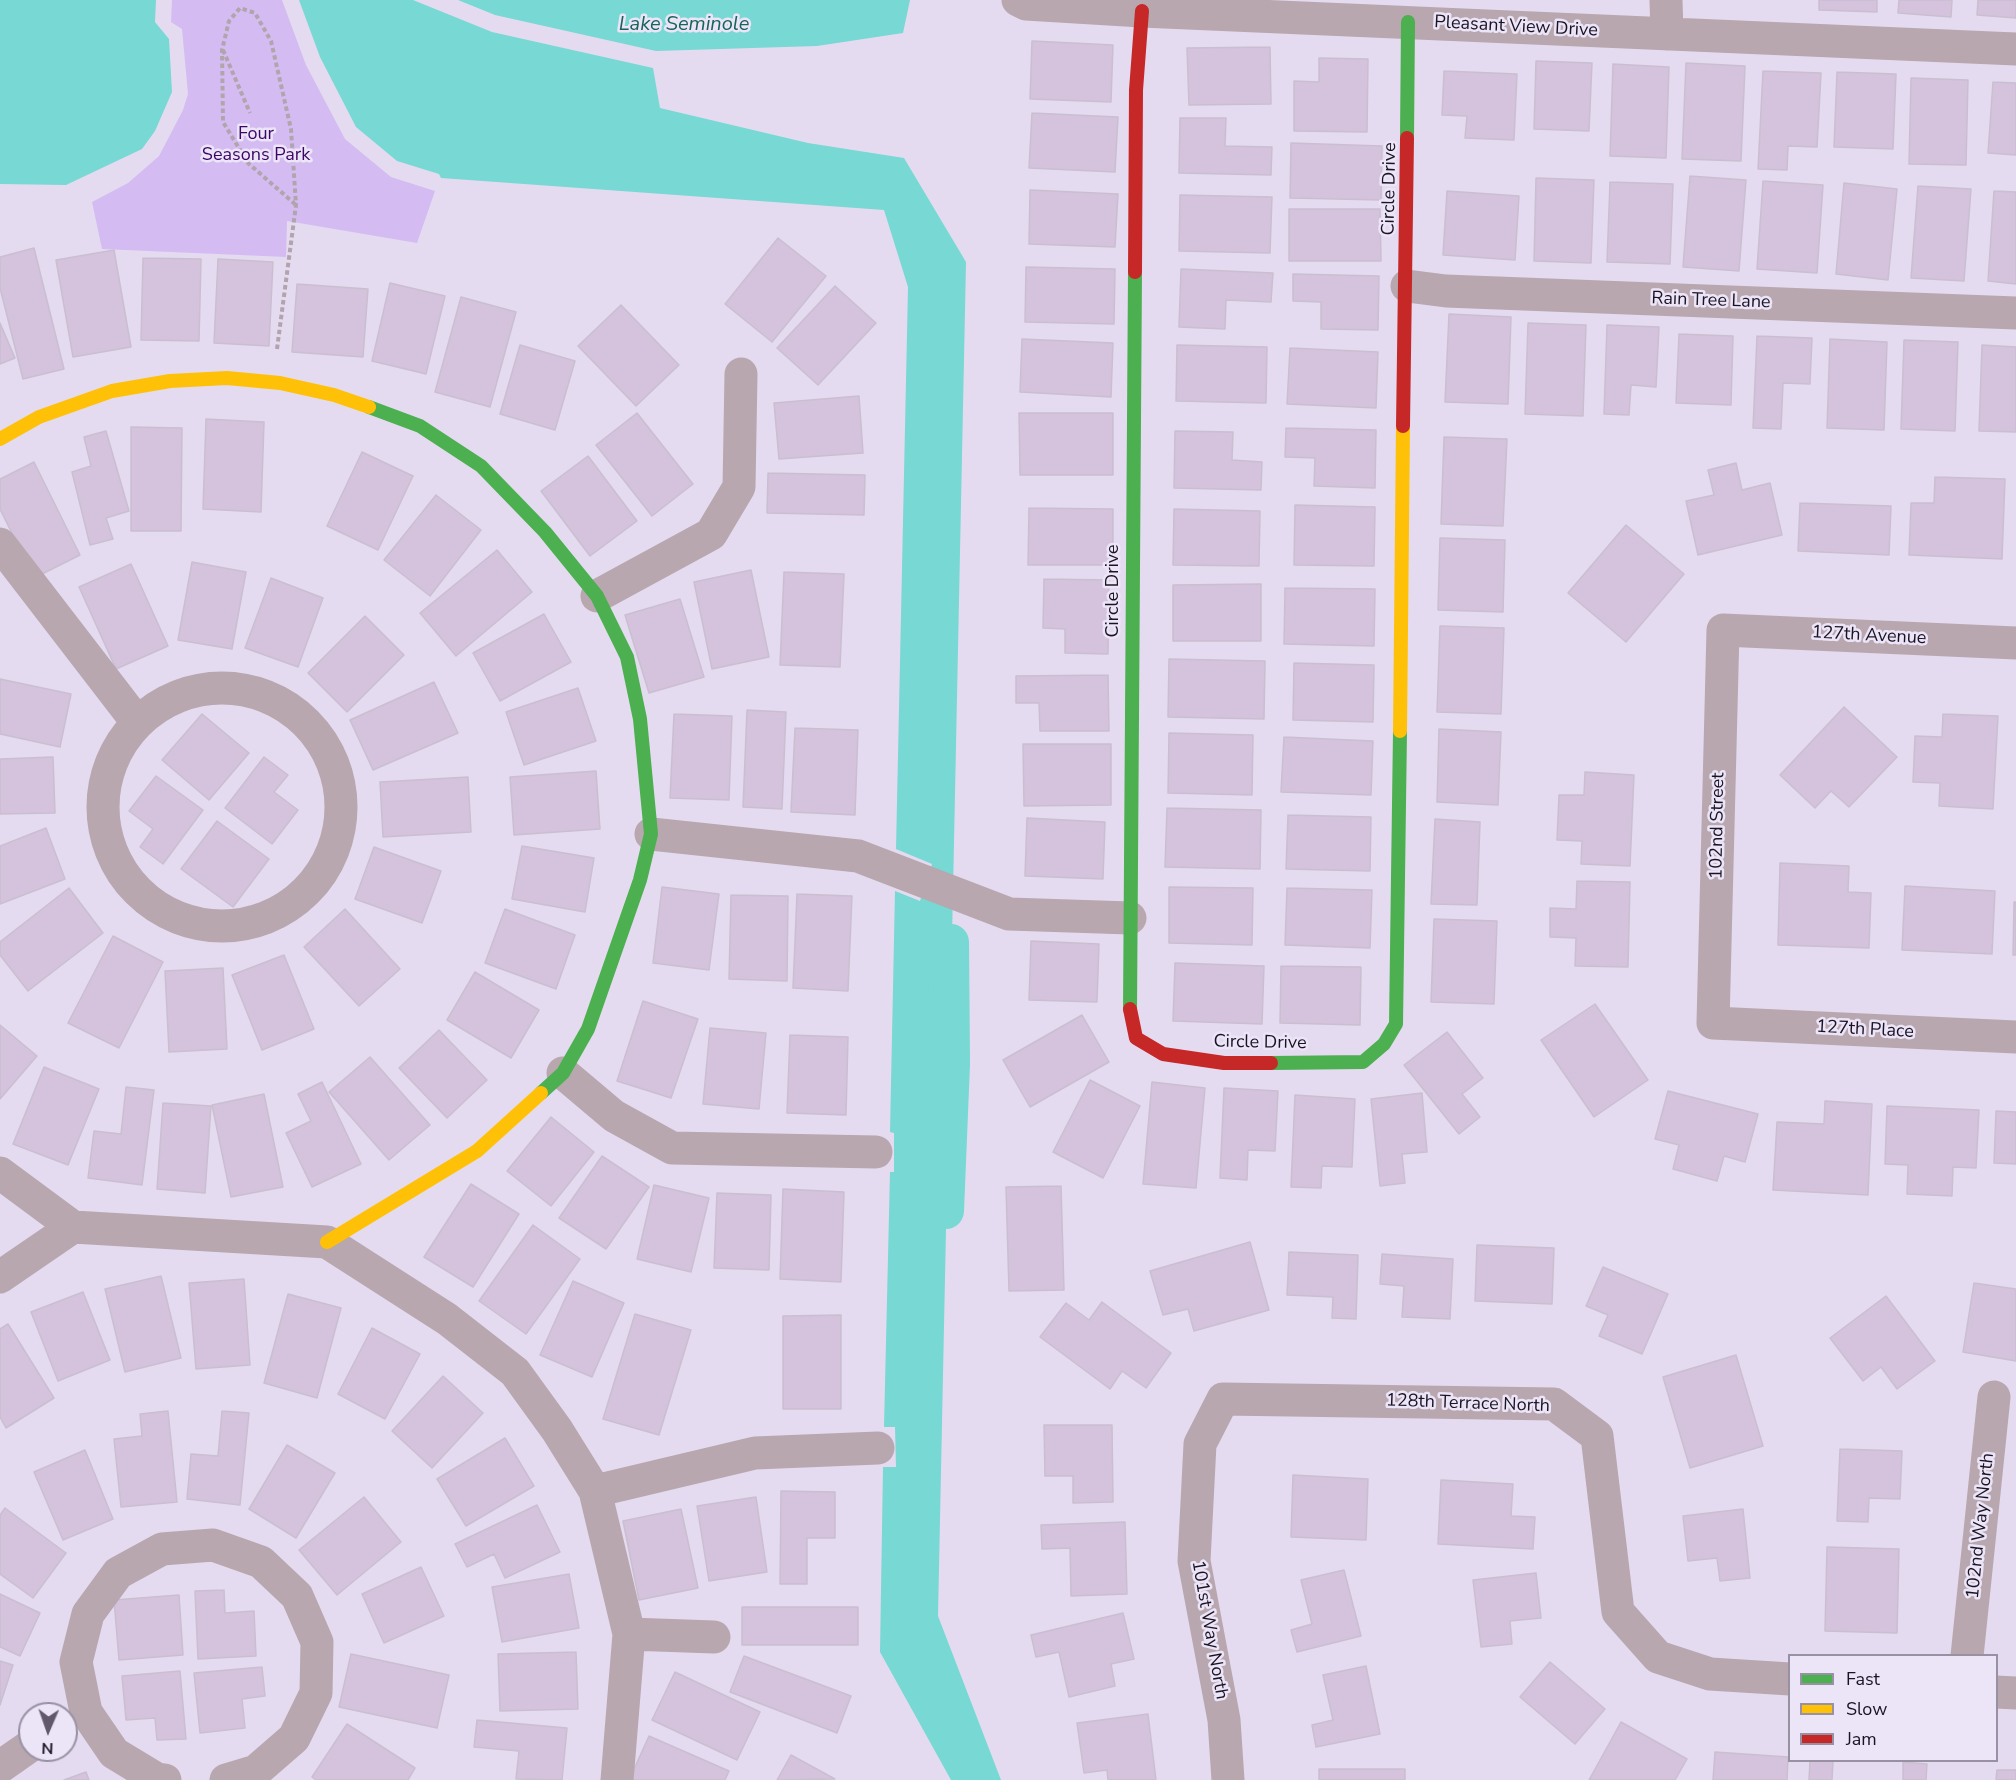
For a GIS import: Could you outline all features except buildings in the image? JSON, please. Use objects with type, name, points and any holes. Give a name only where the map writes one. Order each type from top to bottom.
[{"type":"street","name":"Pleasant View Drive","points":[[1018,0],[1026,4],[1142,11],[2016,49]]},
{"type":"street","points":[[1666,0],[1667,34]]},
{"type":"street","name":"Circle Drive","points":[[1142,11],[1136,90],[1130,1014],[1136,1038],[1163,1054],[1224,1063],[1363,1062],[1384,1044],[1396,1024],[1407,286],[1408,22]]},
{"type":"street","name":"Rain Tree Lane","points":[[1407,286],[1446,291],[2016,313]]},
{"type":"street","points":[[597,596],[711,534],[739,488],[741,374]]},
{"type":"street","points":[[0,440],[39,417],[112,392],[170,381],[227,378],[272,382],[334,395],[420,426],[481,466],[545,532],[597,596],[627,657],[640,719],[651,834],[640,880],[588,1029],[562,1073],[477,1151],[327,1242]]},
{"type":"street","points":[[0,544],[137,722]]},
{"type":"street","name":"127th Avenue","points":[[1723,630],[2016,643]]},
{"type":"street","name":"102nd Street","points":[[1713,1023],[1723,630]]},
{"type":"street","points":[[246,689],[291,708],[326,744],[344,799],[332,858],[298,902],[236,927],[169,916],[127,882],[104,834],[107,770],[137,722],[194,690],[246,689]]},
{"type":"street","points":[[651,834],[858,856],[1009,914],[1130,918]]},
{"type":"street","name":"127th Place","points":[[1713,1023],[2016,1036]]},
{"type":"street","points":[[562,1073],[614,1116],[672,1148],[876,1152]]},
{"type":"street","points":[[0,1173],[73,1227],[327,1242],[447,1319],[515,1372],[557,1430],[595,1491],[629,1634],[617,1780]]},
{"type":"street","points":[[0,1277],[73,1227]]},
{"type":"street","name":"102nd Way North","points":[[1967,1654],[1994,1397]]},
{"type":"street","name":"128th Terrace North","points":[[1200,1444],[1223,1399],[1554,1404],[1597,1436],[1618,1612],[1658,1657],[1710,1674],[1788,1679]]},
{"type":"street","name":"101st Way North","points":[[1200,1444],[1194,1562],[1224,1720],[1228,1780]]},
{"type":"street","points":[[595,1491],[755,1453],[878,1448]]},
{"type":"street","points":[[76,1702],[76,1662],[88,1614],[118,1573],[162,1549],[213,1545],[261,1562],[297,1596],[317,1642],[316,1693],[294,1738],[256,1771],[226,1780]]},
{"type":"street","points":[[629,1634],[714,1637]]},
{"type":"street","points":[[1998,1692],[2016,1692]]},
{"type":"street","points":[[78,1720],[114,1753],[157,1779],[165,1780]]},
{"type":"street","points":[[0,1767],[18,1754]]},
{"type":"path","points":[[272,382],[296,205],[291,129],[271,41],[255,13],[240,8],[229,21],[222,50],[223,122],[248,163],[296,205]]},
{"type":"path","points":[[222,50],[250,113]]},
{"type":"green space","name":"Four Seasons Park","points":[[172,0],[282,0],[306,65],[345,139],[391,177],[435,191],[417,243],[287,221],[286,257],[102,249],[92,202],[128,183],[159,156],[183,110],[188,94],[182,29],[171,22]]},
{"type":"water","points":[[0,0],[156,0],[155,22],[169,39],[172,92],[155,131],[142,149],[66,185],[0,184]]},
{"type":"water","points":[[299,0],[413,0],[492,32],[653,68],[660,108],[808,143],[904,158],[966,262],[938,1616],[1001,1780],[951,1780],[880,1652],[883,1467],[896,1467],[895,1427],[884,1427],[890,1172],[894,1172],[894,1133],[890,1132],[895,891],[920,901],[932,864],[896,849],[908,287],[884,210],[441,178],[439,174],[397,161],[356,127],[320,57]]},
{"type":"water","name":"Lake Seminole","points":[[458,0],[910,0],[903,33],[817,46],[656,51],[495,15]]},
{"type":"waterway","points":[[946,1211],[952,1064],[951,942]]},
{"type":"traffic: fast","points":[[1407,138],[1408,22]]},
{"type":"traffic: fast","points":[[1130,1009],[1135,272]]},
{"type":"traffic: fast","points":[[369,407],[420,426],[481,466],[545,532],[597,596],[627,657],[640,719],[651,834],[640,880],[588,1029],[563,1073],[541,1093]]},
{"type":"traffic: fast","points":[[1271,1063],[1363,1062],[1384,1044],[1396,1024],[1400,731]]},
{"type":"traffic: slow","points":[[0,439],[39,417],[112,391],[170,381],[227,378],[280,383],[334,395],[369,407]]},
{"type":"traffic: slow","points":[[1400,731],[1403,426]]},
{"type":"traffic: slow","points":[[327,1242],[477,1151],[541,1093]]},
{"type":"traffic: jam","points":[[1135,272],[1136,90],[1142,11]]},
{"type":"traffic: jam","points":[[1403,426],[1407,138]]},
{"type":"traffic: jam","points":[[1130,1009],[1136,1038],[1163,1054],[1224,1063],[1271,1063]]}]
